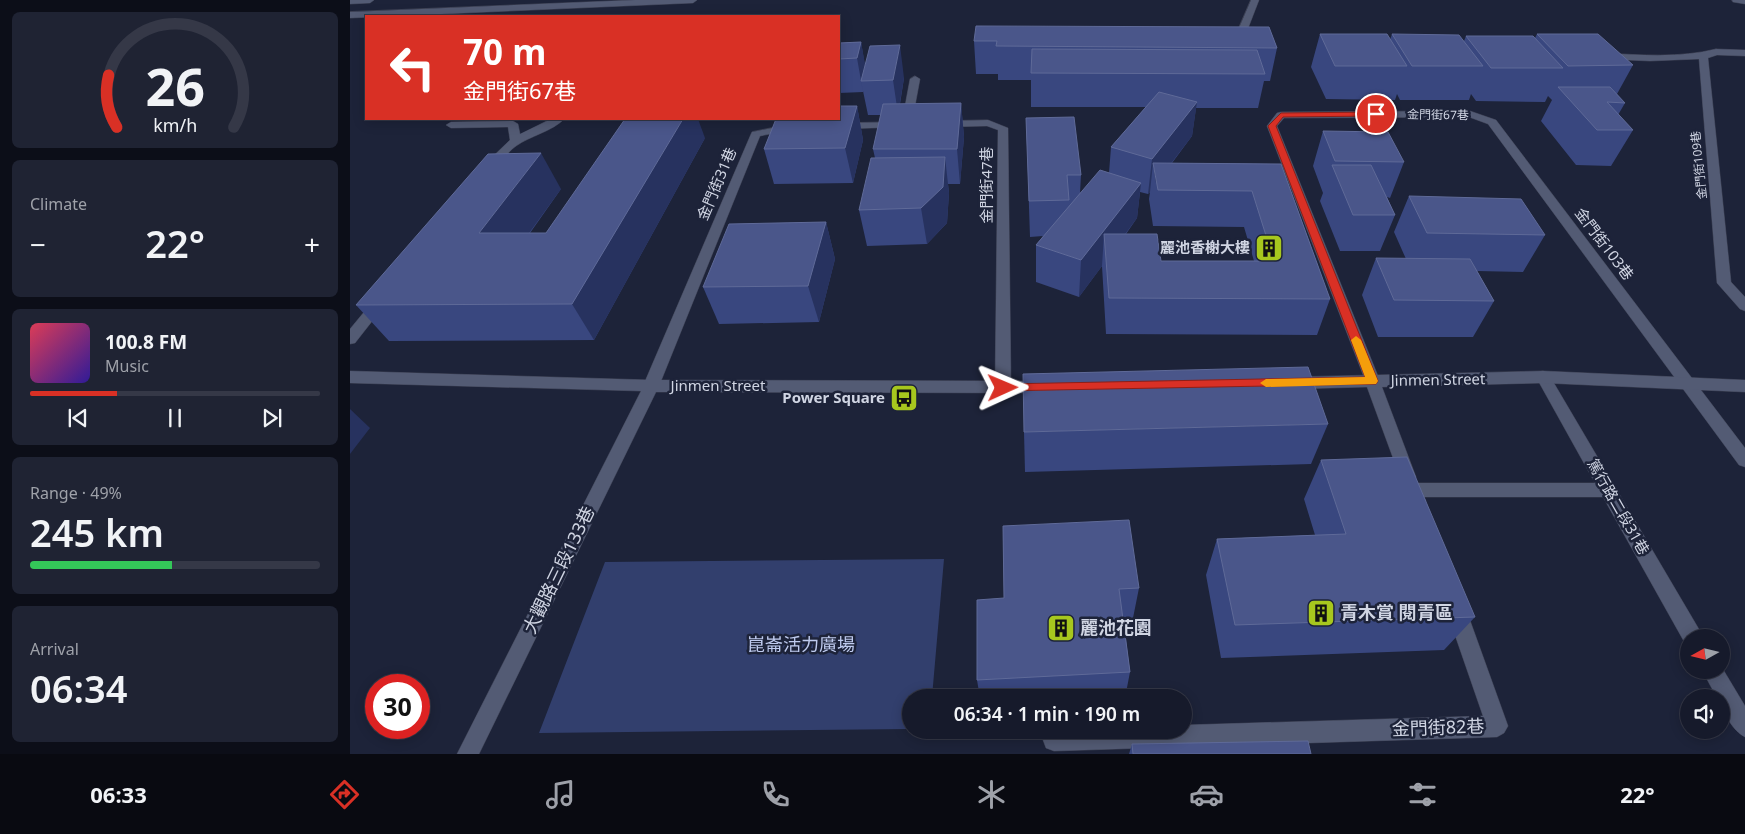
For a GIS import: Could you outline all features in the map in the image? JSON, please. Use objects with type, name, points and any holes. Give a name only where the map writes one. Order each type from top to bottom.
[{"type":"street","points":[[350,1],[370,0]]},
{"type":"street","points":[[350,15],[693,0]]},
{"type":"street","points":[[1237,44],[1255,0]]},
{"type":"street","points":[[1736,0],[1745,2]]},
{"type":"street","points":[[1591,56],[1650,58],[1702,56],[1716,52],[1745,53]]},
{"type":"street","name":"金門街109巷","points":[[1702,56],[1724,282],[1745,306]]},
{"type":"street","points":[[826,126],[911,125],[914,78]]},
{"type":"street","name":"金門街67巷","points":[[1372,381],[1272,126],[1281,115],[1470,114],[1492,122]]},
{"type":"street","points":[[476,182],[500,152],[515,139],[557,120]]},
{"type":"street","name":"金門街103巷","points":[[1492,122],[1745,460]]},
{"type":"street","name":"金門街47巷","points":[[934,124],[988,123],[1003,128],[1003,388]]},
{"type":"street","points":[[451,125],[513,124],[515,139]]},
{"type":"street","name":"金門街31巷","points":[[650,386],[756,134],[787,127],[807,127]]},
{"type":"street","points":[[350,339],[386,294]]},
{"type":"street","name":"Jinmen Street","points":[[350,377],[650,386],[1063,387]]},
{"type":"street","name":"Jinmen Street","points":[[1282,383],[1543,377],[1745,386]]},
{"type":"street","name":"篤行路二段31巷","points":[[1543,377],[1689,629]]},
{"type":"street","points":[[1372,381],[1423,517]]},
{"type":"street","name":"大觀路三段133巷","points":[[468,754],[650,386]]},
{"type":"street","points":[[1413,490],[1608,490]]},
{"type":"street","name":"金門街82巷","points":[[1054,740],[1497,726],[1452,599]]},
{"type":"street","points":[[1717,679],[1745,726]]},
{"type":"green space","name":"崑崙活力廣場","points":[[944,559],[933,689],[902,689],[902,729],[539,733],[605,562]]},
{"type":"building","points":[[976,26],[1269,27],[1277,48],[996,46],[997,41],[974,41]]},
{"type":"building","points":[[1320,34],[1387,34],[1407,66],[1335,66]]},
{"type":"building","points":[[1392,34],[1459,35],[1483,66],[1412,66]]},
{"type":"building","points":[[1537,34],[1598,34],[1633,65],[1568,66]]},
{"type":"building","points":[[1466,36],[1533,36],[1563,68],[1491,68]]},
{"type":"building","points":[[861,42],[857,58],[840,59],[840,43]]},
{"type":"building","points":[[900,45],[893,80],[861,81],[870,46]]},
{"type":"building","points":[[1032,49],[1257,50],[1265,74],[1031,73]]},
{"type":"building","points":[[1558,87],[1610,87],[1625,103],[1607,102],[1633,130],[1597,130]]},
{"type":"building","points":[[1159,92],[1197,102],[1152,159],[1111,147]]},
{"type":"building","points":[[961,103],[957,149],[873,149],[883,104]]},
{"type":"building","points":[[840,106],[857,106],[845,148],[764,149],[776,120],[840,120]]},
{"type":"building","points":[[1074,117],[1081,175],[1067,175],[1069,200],[1029,201],[1026,118]]},
{"type":"building","points":[[624,120],[682,120],[572,304],[356,305],[488,154],[541,153],[479,233],[546,233]]},
{"type":"building","points":[[1323,131],[1388,132],[1404,162],[1335,161]]},
{"type":"building","points":[[945,157],[943,187],[921,208],[859,210],[871,158]]},
{"type":"building","points":[[1153,163],[1281,164],[1330,299],[1109,298],[1104,234],[1157,234],[1161,261],[1274,261],[1252,191],[1158,190]]},
{"type":"building","points":[[1332,165],[1371,165],[1395,215],[1353,215]]},
{"type":"building","points":[[1100,170],[1141,183],[1081,260],[1036,245]]},
{"type":"building","points":[[1409,196],[1521,199],[1545,235],[1427,233]]},
{"type":"building","points":[[826,222],[808,286],[703,287],[729,224]]},
{"type":"building","points":[[1376,258],[1470,259],[1494,301],[1394,300]]},
{"type":"building","points":[[1308,367],[1328,424],[1024,432],[1023,374]]},
{"type":"building","points":[[1407,457],[1475,617],[1235,625],[1217,539],[1346,534],[1321,460]]},
{"type":"building","name":"麗池花園","points":[[1129,520],[1139,588],[1119,589],[1130,672],[977,680],[977,600],[1004,598],[1003,526]]},
{"type":"building","points":[[1308,741],[1311,754],[1133,754],[1132,744]]},
{"type":"slow traffic","points":[[1266,383],[1372,381],[1356,340]]},
{"type":"place","name":"麗池香榭大樓","points":[[1269,248]]},
{"type":"place","name":"Power Square","points":[[904,398]]},
{"type":"place","name":"青木賞 閱青區","points":[[1321,613]]},
{"type":"place","name":"麗池花園","points":[[1061,628]]},
{"type":"route","points":[[1003,388],[1372,381],[1272,126],[1281,115],[1376,114]]}]
